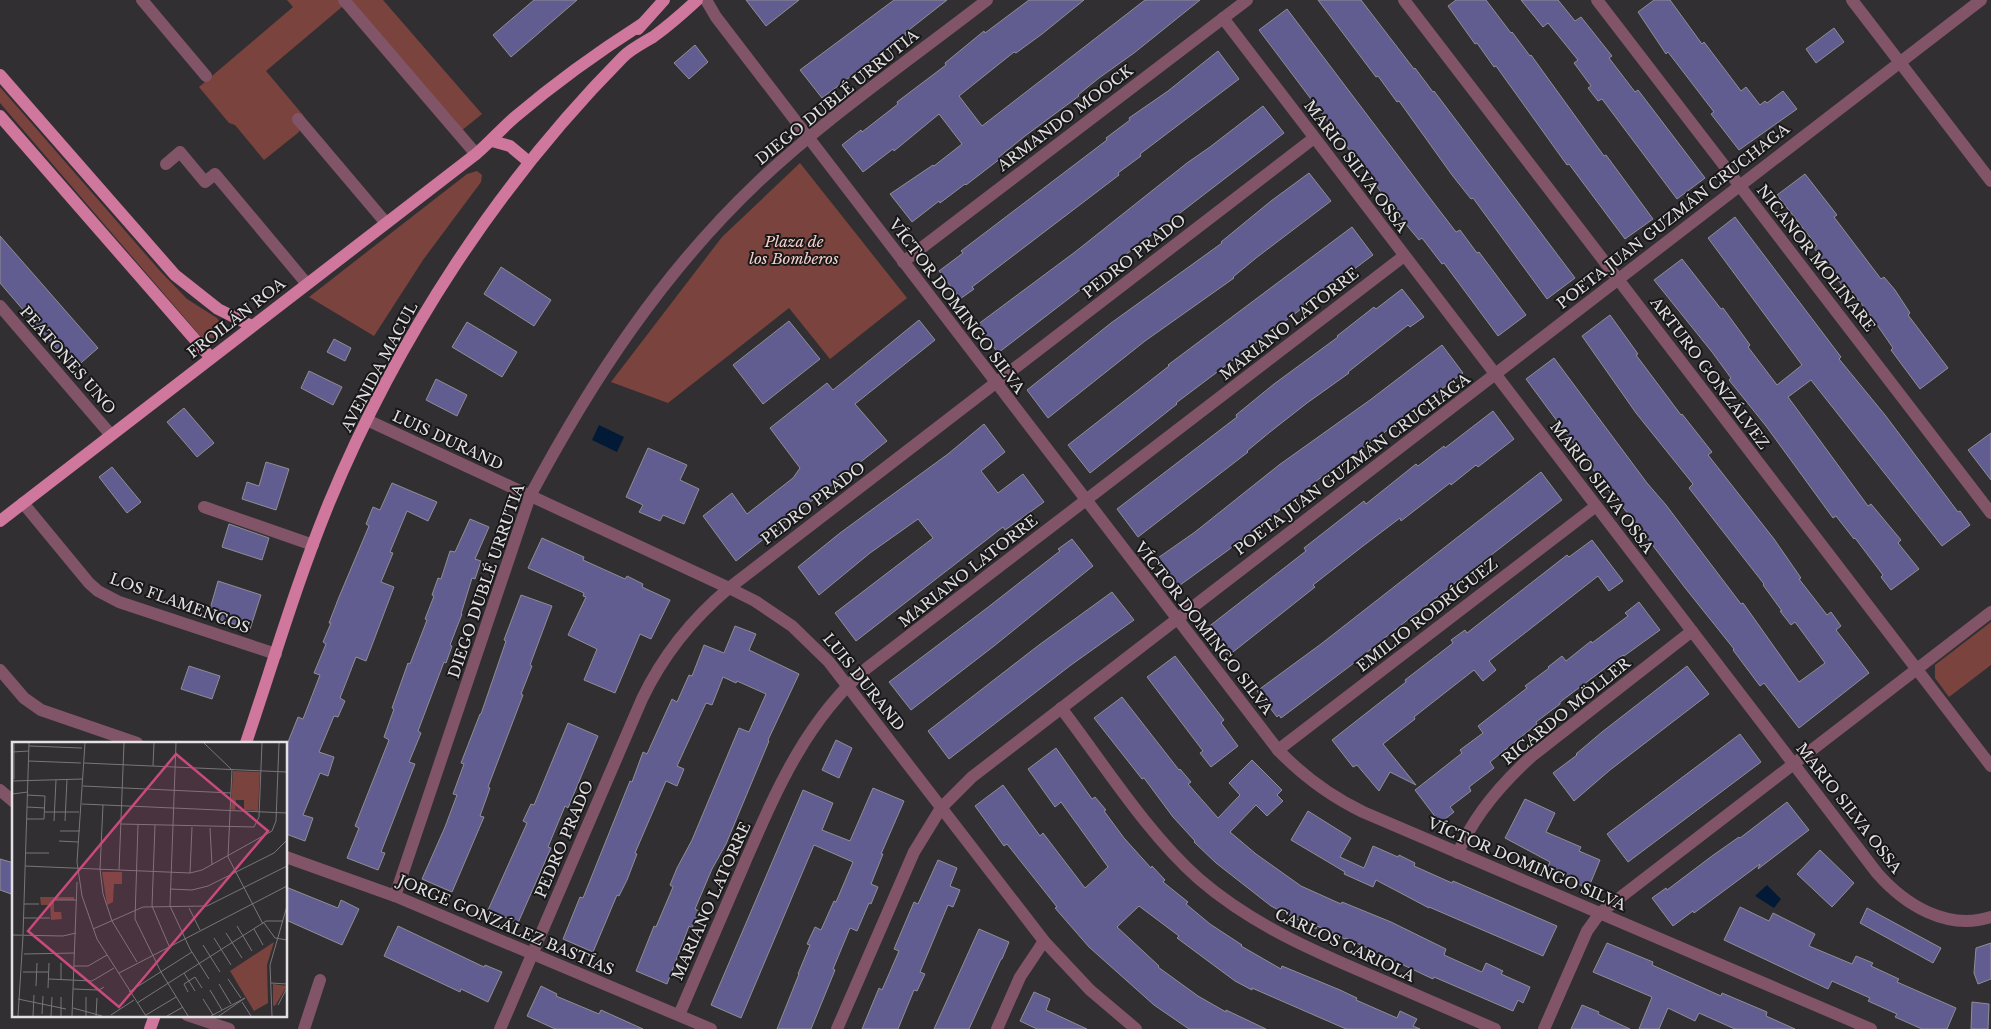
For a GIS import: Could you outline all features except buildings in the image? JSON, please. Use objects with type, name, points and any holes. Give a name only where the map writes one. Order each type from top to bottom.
[{"type":"main road","name":"AVENIDA MACUL","points":[[626,54],[642,24],[664,0]]},
{"type":"main road","name":"AVENIDA MACUL","points":[[246,742],[313,545],[348,461],[367,420],[441,288],[474,238],[529,162],[577,106],[626,54],[655,35],[697,0]]},
{"type":"main road","name":"FROILÁN ROA","points":[[0,521],[476,154],[525,108],[591,58],[642,24]]},
{"type":"main road","points":[[0,75],[175,275],[218,309],[252,326]]},
{"type":"main road","points":[[0,116],[211,358]]},
{"type":"main road","points":[[492,141],[510,146],[529,162]]},
{"type":"main road","points":[[150,1029],[155,1016]]},
{"type":"street","points":[[142,0],[206,76]]},
{"type":"street","points":[[344,0],[476,154]]},
{"type":"street","name":"VÍCTOR DOMINGO SILVA","points":[[706,0],[716,17],[1176,619],[1278,750],[1312,782],[1345,804],[1871,1029]]},
{"type":"street","name":"DIEGO DUBLÉ URRUTIA","points":[[395,896],[530,496],[596,380],[660,290],[734,206],[758,182],[808,138],[987,0]]},
{"type":"street","name":"ARMANDO MOOCK","points":[[903,262],[1247,0]]},
{"type":"street","name":"ARTURO GONZÁLVEZ","points":[[1404,0],[1991,766]]},
{"type":"street","name":"NICANOR MOLINARE","points":[[1597,0],[1991,513]]},
{"type":"street","points":[[1852,0],[1991,181]]},
{"type":"street","name":"POETA JUAN GUZMÁN CRUCHAGA","points":[[837,1029],[902,876],[927,829],[941,808],[972,777],[1981,0]]},
{"type":"street","name":"MARIO SILVA OSSA","points":[[1223,18],[1877,873],[1902,898],[1922,910],[1944,918],[1973,921],[1991,917]]},
{"type":"street","points":[[298,119],[386,223]]},
{"type":"street","name":"PEDRO PRADO","points":[[500,1029],[651,680],[669,652],[708,605],[1314,138]]},
{"type":"street","points":[[166,164],[180,152],[205,182],[215,174],[306,284]]},
{"type":"street","name":"MARIANO LATORRE","points":[[679,1015],[780,784],[804,741],[848,685],[867,668],[1404,256]]},
{"type":"street","name":"PEATONES UNO","points":[[0,306],[111,436]]},
{"type":"street","name":"LUIS DURAND","points":[[367,420],[729,588],[754,601],[792,626],[812,643],[848,685],[1044,941],[1090,990],[1136,1029]]},
{"type":"street","name":"LOS FLAMENCOS","points":[[22,503],[89,583],[103,594],[119,602],[276,654]]},
{"type":"street","name":"EMILIO RODRÍGUEZ","points":[[1278,750],[1596,506]]},
{"type":"street","points":[[204,507],[313,545]]},
{"type":"street","points":[[1544,1029],[1587,931],[1600,913],[1991,612]]},
{"type":"street","name":"RICARDO MÖLLER","points":[[1458,853],[1480,812],[1514,773],[1532,756],[1692,631]]},
{"type":"street","points":[[0,670],[24,698],[41,710],[134,742]]},
{"type":"street","name":"CARLOS CARIOLA","points":[[1061,708],[1166,845],[1199,878],[1238,909],[1264,926],[1320,954],[1495,1029]]},
{"type":"street","points":[[0,790],[12,800]]},
{"type":"street","name":"JORGE GONZÁLEZ BASTÍAS","points":[[288,858],[395,896],[711,1029]]},
{"type":"street","points":[[997,1029],[1020,977],[1044,941]]},
{"type":"street","points":[[304,1029],[320,980]]},
{"type":"street","points":[[190,1016],[229,1029]]},
{"type":"green space","points":[[287,0],[383,0],[482,114],[461,131],[349,1],[266,71],[303,115],[299,132],[264,160],[235,125],[229,123],[199,87],[293,7]]},
{"type":"green space","points":[[0,87],[161,272],[187,299],[217,318],[223,326],[221,334],[216,338],[202,338],[0,103]]},
{"type":"green space","name":"Plaza de los Bomberos","points":[[800,163],[907,298],[830,359],[789,308],[668,403],[611,382],[722,237]]},
{"type":"green space","points":[[477,171],[482,175],[481,182],[423,260],[374,336],[309,297],[467,174]]},
{"type":"green space","points":[[1991,622],[1991,665],[1949,697],[1935,678],[1935,665]]},
{"type":"water","points":[[599,425],[624,437],[617,452],[592,440]]},
{"type":"water","points":[[1767,885],[1781,899],[1774,908],[1755,896]]}]
